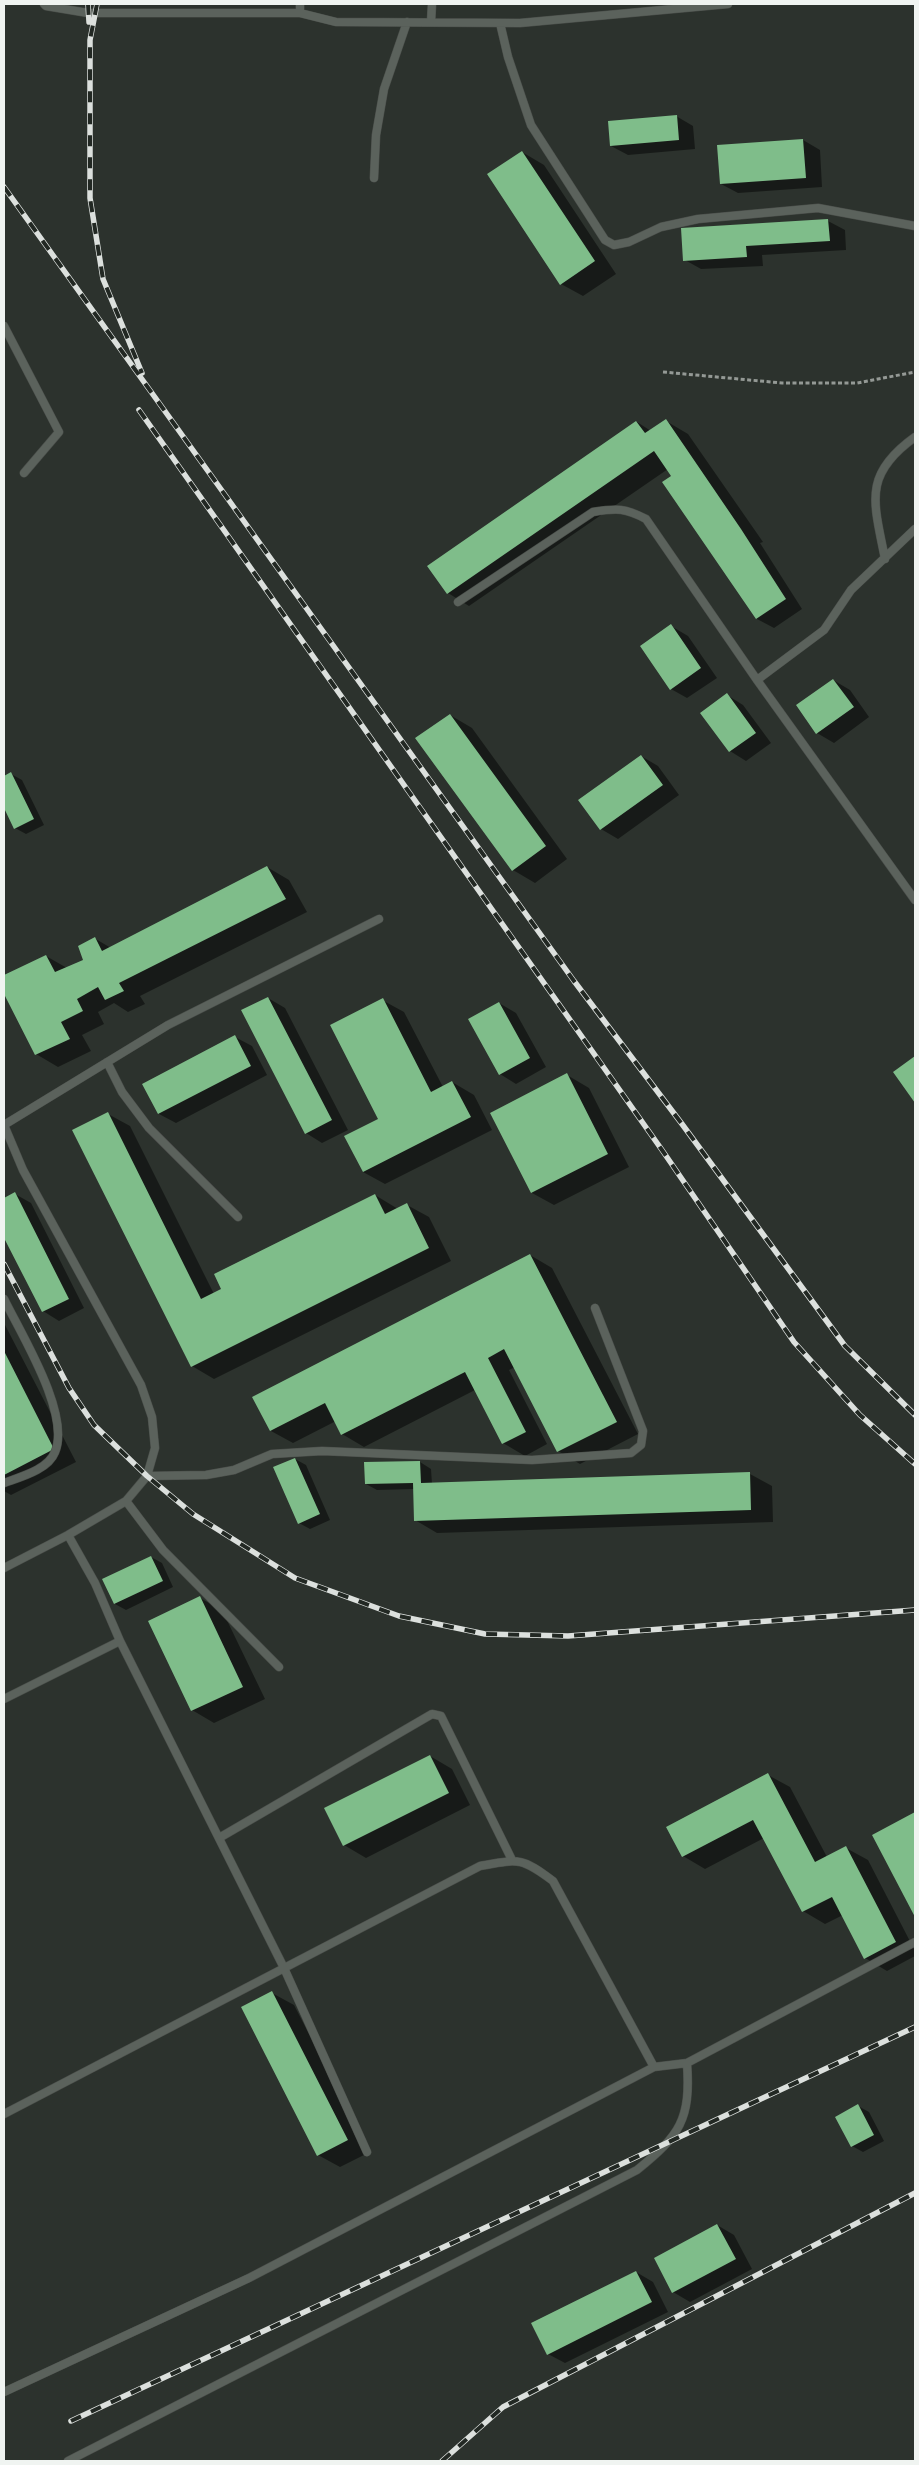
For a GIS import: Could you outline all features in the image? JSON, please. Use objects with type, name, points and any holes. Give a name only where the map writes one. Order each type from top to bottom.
[{"type":"lane","points":[[44,4],[46,6],[88,14],[300,14],[336,22],[500,23],[728,4]]},
{"type":"lane","points":[[300,4],[300,14]]},
{"type":"lane","points":[[430,22],[432,4]]},
{"type":"lane","points":[[374,178],[376,135],[384,89],[407,22]]},
{"type":"lane","points":[[500,23],[508,57],[531,125],[605,240],[614,244],[629,242],[661,227],[698,218],[818,208],[915,226]]},
{"type":"lane","points":[[4,326],[59,432],[24,473]]},
{"type":"lane","points":[[884,559],[876,512],[876,486],[882,468],[898,449],[915,437]]},
{"type":"lane","points":[[458,602],[593,512],[614,508],[629,510],[646,519],[757,680],[915,900]]},
{"type":"lane","points":[[757,680],[824,630],[851,590],[915,528]]},
{"type":"lane","points":[[4,1568],[68,1535],[126,1501],[147,1476],[155,1448],[152,1417],[141,1385],[23,1170],[4,1124],[177,1020],[379,920]]},
{"type":"lane","points":[[107,1062],[122,1092],[149,1128],[238,1217]]},
{"type":"lane","points":[[4,1299],[50,1392],[58,1421],[55,1453],[48,1462],[26,1476],[4,1483]]},
{"type":"lane","points":[[147,1476],[206,1475],[234,1470],[272,1454],[322,1452],[532,1460],[630,1453],[641,1445],[643,1431],[595,1308]]},
{"type":"lane","points":[[126,1501],[162,1550],[279,1667]]},
{"type":"lane","points":[[68,1535],[94,1583],[120,1641],[284,1968],[367,2152]]},
{"type":"lane","points":[[4,1699],[120,1641]]},
{"type":"lane","points":[[219,1838],[432,1714],[440,1716],[512,1860]]},
{"type":"lane","points":[[4,2114],[480,1866],[512,1860],[531,1864],[553,1881],[654,2067]]},
{"type":"lane","points":[[4,2392],[249,2278],[654,2067],[687,2063],[915,1942]]},
{"type":"lane","points":[[68,2461],[637,2170],[662,2149],[679,2129],[689,2093],[687,2063]]},
{"type":"path","points":[[663,372],[782,383],[857,383],[915,372]]},
{"type":"building","points":[[677,115],[679,140],[610,146],[608,121]]},
{"type":"building","points":[[803,139],[806,178],[720,184],[717,145]]},
{"type":"building","points":[[522,151],[595,261],[560,285],[487,174]]},
{"type":"building","points":[[828,219],[830,241],[746,246],[747,257],[683,261],[681,228]]},
{"type":"building","points":[[666,419],[786,599],[756,619],[662,482],[671,476],[654,451],[447,594],[427,566],[636,421],[645,433]]},
{"type":"building","points":[[671,624],[701,668],[670,690],[640,646]]},
{"type":"building","points":[[833,679],[854,707],[816,734],[796,705]]},
{"type":"building","points":[[727,693],[756,733],[729,752],[700,713]]},
{"type":"building","points":[[450,714],[546,846],[512,871],[415,738]]},
{"type":"building","points":[[641,755],[663,785],[600,830],[578,800]]},
{"type":"building","points":[[11,772],[34,819],[14,829],[4,808],[4,776]]},
{"type":"building","points":[[267,866],[286,899],[119,983],[124,991],[105,1000],[98,987],[77,999],[83,1011],[61,1022],[70,1039],[35,1055],[4,994],[4,975],[46,955],[55,972],[83,960],[78,946],[95,937],[102,951]]},
{"type":"building","points":[[268,997],[332,1120],[305,1134],[241,1010]]},
{"type":"building","points":[[383,998],[431,1092],[452,1081],[471,1117],[363,1172],[344,1136],[378,1119],[330,1025]]},
{"type":"building","points":[[499,1002],[530,1058],[499,1075],[468,1019]]},
{"type":"building","points":[[235,1035],[251,1066],[158,1114],[142,1084]]},
{"type":"building","points":[[915,1056],[915,1103],[893,1072]]},
{"type":"building","points":[[567,1073],[608,1154],[531,1193],[490,1113]]},
{"type":"building","points":[[108,1112],[201,1299],[221,1289],[214,1274],[375,1194],[385,1214],[407,1203],[429,1248],[191,1367],[72,1130]]},
{"type":"building","points":[[15,1192],[69,1299],[42,1312],[4,1238],[4,1198]]},
{"type":"building","points":[[530,1254],[617,1422],[557,1452],[504,1349],[488,1358],[526,1432],[502,1444],[465,1372],[341,1435],[325,1403],[270,1431],[252,1397]]},
{"type":"building","points":[[4,1351],[54,1449],[4,1475]]},
{"type":"building","points":[[295,1458],[320,1514],[298,1524],[273,1467]]},
{"type":"building","points":[[420,1461],[421,1483],[750,1472],[751,1510],[414,1521],[413,1483],[365,1484],[364,1462]]},
{"type":"building","points":[[151,1556],[163,1581],[114,1604],[102,1579]]},
{"type":"building","points":[[200,1596],[243,1687],[191,1711],[148,1621]]},
{"type":"building","points":[[430,1755],[449,1793],[343,1846],[324,1808]]},
{"type":"building","points":[[768,1773],[815,1862],[846,1846],[896,1942],[864,1959],[832,1897],[802,1912],[753,1820],[682,1857],[666,1827]]},
{"type":"building","points":[[915,1812],[915,1917],[872,1835]]},
{"type":"building","points":[[272,1991],[348,2140],[317,2156],[241,2007]]},
{"type":"building","points":[[858,2104],[874,2135],[851,2147],[835,2117]]},
{"type":"building","points":[[717,2224],[736,2259],[672,2293],[654,2258]]},
{"type":"building","points":[[636,2271],[652,2302],[547,2355],[531,2323]]},
{"type":"railway","points":[[88,4],[89,22]]},
{"type":"railway","points":[[97,4],[90,40],[90,198],[103,279],[142,373]]},
{"type":"railway","points":[[4,187],[574,981],[845,1346],[915,1415]]},
{"type":"railway","points":[[139,410],[662,1150],[794,1342],[860,1415],[915,1464]]},
{"type":"railway","points":[[4,1264],[69,1388],[94,1425],[147,1476],[193,1514],[295,1578],[399,1616],[485,1634],[568,1636],[915,1610]]},
{"type":"railway","points":[[71,2421],[915,2027]]},
{"type":"railway","points":[[442,2461],[503,2407],[915,2193]]}]
